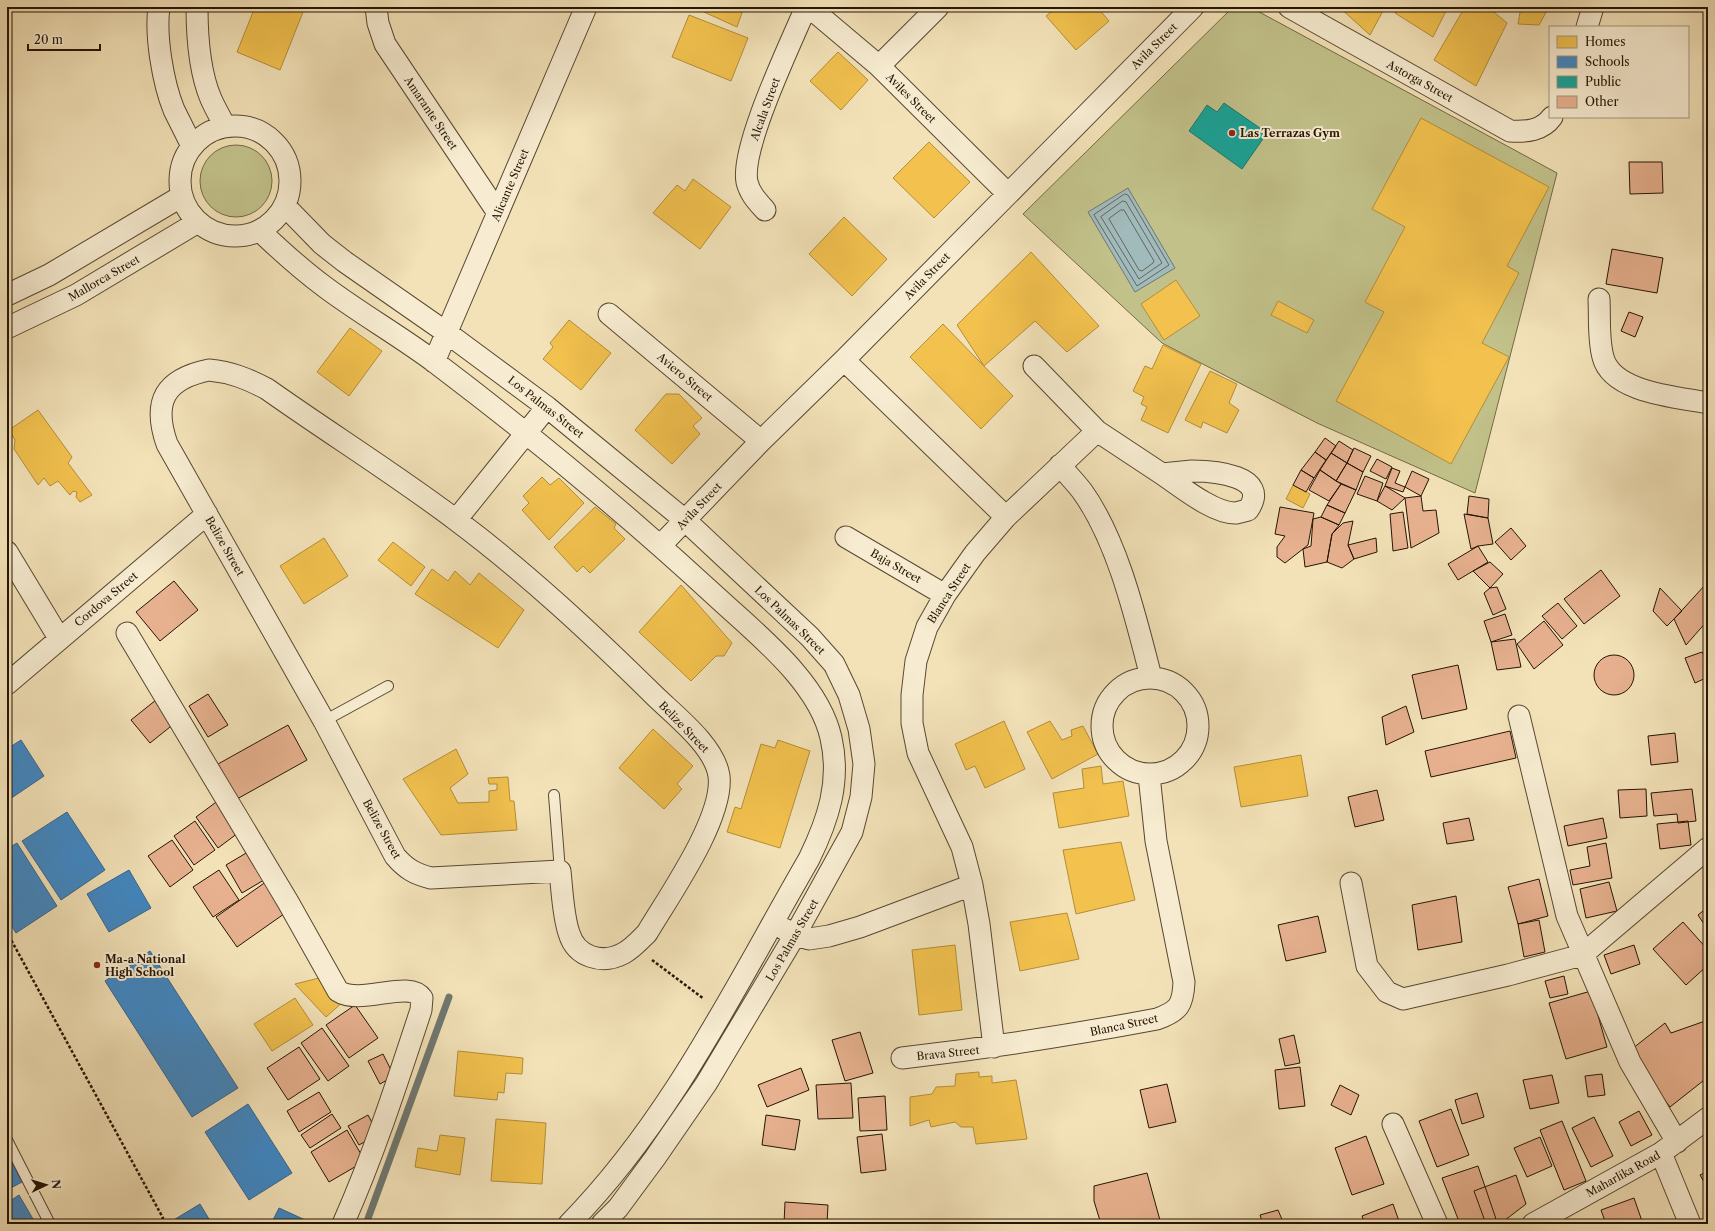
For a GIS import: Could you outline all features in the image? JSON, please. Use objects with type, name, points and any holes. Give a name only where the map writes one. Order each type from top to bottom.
[{"type":"street","points":[[159,7],[160,45],[165,77],[174,108],[192,146]]},
{"type":"street","points":[[197,7],[197,27],[201,61],[210,98],[225,126]]},
{"type":"street","name":"Amarante Street","points":[[376,7],[378,22],[385,44],[498,213]]},
{"type":"street","name":"Alicante Street","points":[[434,362],[586,7]]},
{"type":"street","name":"Aviles Street","points":[[808,7],[879,66],[1008,194]]},
{"type":"street","name":"Alcala Street","points":[[765,210],[750,193],[747,181],[747,168],[756,128],[808,7]]},
{"type":"street","points":[[879,66],[938,7]]},
{"type":"street","name":"Avila Street","points":[[661,545],[686,521],[760,441],[844,360],[1193,7]]},
{"type":"street","name":"Astorga Street","points":[[1289,7],[1510,131],[1528,133],[1547,124],[1551,118]]},
{"type":"street","points":[[1587,26],[1593,7]]},
{"type":"street","points":[[225,126],[242,126],[259,131],[277,145],[284,155],[290,171],[290,189],[285,206],[275,221],[260,231],[241,236],[221,235],[209,230],[198,222],[188,210],[182,196],[180,178],[183,161],[192,146],[207,133],[225,126]]},
{"type":"street","points":[[7,295],[55,272],[182,196]]},
{"type":"street","name":"Los Palmas Street","points":[[285,206],[322,244],[345,262],[447,333],[547,407],[686,521],[810,637],[834,664],[849,695],[860,729],[864,764],[861,797],[852,832],[795,935],[706,1084],[619,1216],[602,1224]]},
{"type":"street","name":"Mallorca Street","points":[[7,328],[76,295],[198,222]]},
{"type":"street","points":[[260,231],[284,254],[322,285],[434,362],[526,433],[661,545],[760,637],[806,686],[821,711],[831,737],[836,767],[833,795],[824,828],[809,859],[665,1107],[605,1184],[569,1224]]},
{"type":"street","points":[[1599,299],[1603,358],[1611,372],[1618,379],[1625,384],[1646,390],[1708,403]]},
{"type":"street","name":"Aviero Street","points":[[609,314],[760,441]]},
{"type":"street","points":[[844,360],[1006,517]]},
{"type":"street","points":[[1034,366],[1097,431],[1162,474]]},
{"type":"street","name":"Belize Street","points":[[209,370],[225,371],[246,378],[267,389],[456,520],[528,579],[599,641],[689,730],[711,754],[719,776],[717,803],[706,833],[647,933],[634,946],[623,954],[608,959],[595,958],[583,954],[575,946],[568,932],[560,871],[431,878],[416,875],[405,867],[395,856],[324,720],[167,444],[161,426],[160,410],[165,394],[176,382],[193,373],[209,370]]},
{"type":"street","points":[[456,520],[547,407]]},
{"type":"street","name":"Blanca Street","points":[[1097,431],[1006,517],[975,553],[945,595],[927,628],[916,661],[912,695],[912,723],[918,752],[962,847],[972,885],[979,924],[994,1047],[1157,1019],[1179,1007],[1183,995],[1184,982],[1156,841],[1149,774]]},
{"type":"street","points":[[1060,466],[1082,492],[1099,522],[1115,558],[1130,597],[1151,677]]},
{"type":"street","name":"Cordova Street","points":[[7,684],[59,638],[207,514]]},
{"type":"street","name":"Baja Street","points":[[846,537],[945,595]]},
{"type":"street","points":[[7,552],[59,638]]},
{"type":"street","points":[[127,633],[284,895],[338,991],[344,995],[357,997],[409,990],[419,994],[422,998],[421,1010],[385,1119],[343,1224]]},
{"type":"street","points":[[1151,677],[1168,681],[1182,689],[1193,703],[1198,719],[1198,735],[1192,751],[1181,764],[1166,772],[1149,774],[1134,772],[1121,765],[1110,754],[1104,740],[1102,725],[1104,710],[1112,696],[1123,686],[1136,679],[1151,677]]},
{"type":"street","points":[[1519,716],[1567,916],[1582,955],[1669,1148],[1690,1224]]},
{"type":"street","points":[[1351,883],[1367,966],[1386,992],[1403,999],[1508,975],[1582,955],[1708,848]]},
{"type":"street","points":[[772,923],[795,935],[809,939],[829,936],[860,927],[972,885]]},
{"type":"street","name":"Brava Street","points":[[902,1058],[994,1047]]},
{"type":"street","name":"Maharlika Road","points":[[1533,1224],[1669,1148],[1708,1118]]},
{"type":"street","points":[[1393,1124],[1437,1224]]},
{"type":"street","points":[[605,1184],[619,1216]]},
{"type":"lane","points":[[324,720],[388,686]]},
{"type":"lane","points":[[554,795],[560,871]]},
{"type":"lane","points":[[7,1140],[50,1224]]},
{"type":"path","points":[[9,936],[163,1218],[153,1224]]},
{"type":"path","points":[[634,946],[721,1012]]},
{"type":"shaded area","points":[[1233,7],[1250,7],[1557,173],[1475,493],[1317,423],[1162,343],[1023,214]]},
{"type":"shaded area","points":[[236,145],[256,151],[266,161],[272,181],[266,201],[256,211],[236,217],[216,211],[206,201],[200,181],[206,161],[216,151]]},
{"type":"water","points":[[1128,188],[1175,268],[1135,292],[1088,212]]},
{"type":"building: Homes","points":[[255,7],[305,7],[280,70],[237,52]]},
{"type":"building: Homes","points":[[693,7],[744,7],[737,27]]},
{"type":"building: Homes","points":[[1057,7],[1097,7],[1109,21],[1076,50],[1046,16]]},
{"type":"building: Homes","points":[[1339,7],[1385,7],[1370,35]]},
{"type":"building: Homes","points":[[1398,7],[1448,7],[1433,37],[1395,13]]},
{"type":"building: Homes","points":[[1465,7],[1488,7],[1507,23],[1476,86],[1434,60]]},
{"type":"building: Homes","points":[[1521,7],[1549,7],[1539,25],[1518,24]]},
{"type":"building: Homes","points":[[689,15],[748,38],[731,81],[672,57]]},
{"type":"building: Homes","points":[[838,52],[868,80],[841,110],[810,81]]},
{"type":"building: Homes","points":[[1421,118],[1549,187],[1507,266],[1519,273],[1482,343],[1509,357],[1451,464],[1336,401],[1384,312],[1365,302],[1405,227],[1372,209]]},
{"type":"building: Homes","points":[[929,142],[970,182],[934,218],[893,178]]},
{"type":"building: Homes","points":[[693,179],[731,207],[700,249],[653,213],[677,185],[685,191]]},
{"type":"building: Homes","points":[[844,217],[887,259],[852,296],[809,254]]},
{"type":"building: Homes","points":[[1031,252],[1099,326],[1067,352],[1035,321],[984,366],[957,325]]},
{"type":"building: Homes","points":[[1176,280],[1200,316],[1164,340],[1141,304]]},
{"type":"building: Homes","points":[[1278,301],[1314,320],[1307,333],[1271,315]]},
{"type":"building: Homes","points":[[569,320],[611,353],[581,390],[543,359],[553,347],[550,343]]},
{"type":"building: Homes","points":[[943,324],[1013,396],[981,429],[910,357]]},
{"type":"building: Homes","points":[[350,328],[382,351],[349,396],[317,372]]},
{"type":"building: Homes","points":[[1163,345],[1201,364],[1168,433],[1141,420],[1147,407],[1141,404],[1144,397],[1133,391],[1145,366],[1152,369]]},
{"type":"building: Homes","points":[[1210,371],[1237,384],[1229,403],[1239,410],[1227,433],[1203,422],[1201,428],[1185,420]]},
{"type":"building: Homes","points":[[666,394],[679,394],[702,418],[693,426],[700,434],[672,464],[635,430]]},
{"type":"building: Homes","points":[[38,410],[72,457],[68,463],[92,495],[80,502],[76,497],[77,492],[73,491],[70,495],[58,481],[50,486],[44,478],[38,485],[14,449],[15,440],[9,430]]},
{"type":"building: Homes","points":[[542,477],[550,485],[559,478],[584,503],[549,540],[522,510],[529,503],[523,496]]},
{"type":"building: Homes","points":[[1293,485],[1310,494],[1303,508],[1286,499]]},
{"type":"building: Homes","points":[[595,507],[616,524],[614,528],[625,539],[590,573],[583,566],[577,572],[554,547]]},
{"type":"building: Homes","points":[[324,538],[348,576],[304,604],[280,566]]},
{"type":"building: Homes","points":[[393,542],[425,567],[411,586],[378,560]]},
{"type":"building: Homes","points":[[432,569],[448,581],[455,571],[470,585],[479,573],[524,610],[498,648],[415,594]]},
{"type":"building: Homes","points":[[681,585],[732,643],[724,656],[716,656],[691,681],[639,632]]},
{"type":"building: Homes","points":[[1004,721],[1025,769],[985,788],[975,766],[966,770],[955,744]]},
{"type":"building: Homes","points":[[1050,721],[1062,740],[1072,736],[1071,730],[1083,726],[1098,754],[1052,779],[1027,732]]},
{"type":"building: Homes","points":[[653,729],[693,766],[677,784],[682,789],[664,809],[619,768]]},
{"type":"building: Homes","points":[[778,740],[810,751],[780,848],[727,832],[735,807],[741,809],[761,744],[775,748]]},
{"type":"building: Homes","points":[[456,749],[468,774],[450,788],[458,803],[489,802],[489,791],[497,790],[497,784],[489,784],[488,778],[508,777],[510,801],[514,801],[517,830],[441,835],[403,779]]},
{"type":"building: Homes","points":[[1301,755],[1308,796],[1241,807],[1234,767]]},
{"type":"building: Homes","points":[[1101,766],[1103,784],[1123,781],[1129,816],[1059,828],[1053,793],[1084,788],[1082,769]]},
{"type":"building: Homes","points":[[1121,842],[1135,900],[1076,914],[1063,850]]},
{"type":"building: Homes","points":[[1067,913],[1079,959],[1020,971],[1010,922]]},
{"type":"building: Homes","points":[[955,945],[962,1010],[919,1015],[912,950]]},
{"type":"building: Homes","points":[[323,977],[344,1001],[326,1017],[295,984]]},
{"type":"building: Homes","points":[[295,998],[313,1025],[272,1051],[254,1024]]},
{"type":"building: Homes","points":[[458,1051],[523,1058],[522,1074],[506,1073],[504,1093],[498,1092],[497,1100],[454,1096]]},
{"type":"building: Homes","points":[[979,1072],[979,1077],[992,1076],[992,1083],[1016,1080],[1027,1139],[976,1144],[973,1127],[961,1127],[955,1122],[931,1127],[929,1120],[910,1126],[910,1097],[932,1094],[936,1087],[955,1086],[956,1074]]},
{"type":"building: Homes","points":[[496,1119],[546,1123],[542,1184],[491,1181]]},
{"type":"building: Homes","points":[[440,1135],[465,1138],[460,1175],[415,1167],[418,1148],[437,1151]]},
{"type":"building: Schools","points":[[21,740],[44,776],[7,801],[7,749]]},
{"type":"building: Schools","points":[[67,812],[105,870],[61,900],[22,841]]},
{"type":"building: Schools","points":[[17,843],[57,906],[16,933],[7,919],[7,849]]},
{"type":"building: Schools","points":[[129,870],[151,908],[109,932],[87,894]]},
{"type":"building: Schools","points":[[150,951],[238,1088],[192,1117],[105,981]]},
{"type":"building: Schools","points":[[248,1104],[292,1173],[249,1200],[205,1132]]},
{"type":"building: Schools","points":[[7,1154],[22,1182],[7,1190]]},
{"type":"building: Schools","points":[[19,1195],[36,1224],[7,1224],[7,1203]]},
{"type":"building: Schools","points":[[200,1204],[212,1224],[167,1224]]},
{"type":"building: Schools","points":[[279,1208],[314,1224],[271,1224]]},
{"type":"building: Public","points":[[1224,103],[1267,133],[1242,169],[1189,131],[1207,105],[1217,112]]},
{"type":"building: Other","points":[[1629,162],[1662,162],[1663,193],[1630,194]]},
{"type":"building: Other","points":[[1612,249],[1663,258],[1657,293],[1606,284]]},
{"type":"building: Other","points":[[1629,312],[1643,317],[1635,337],[1621,331]]},
{"type":"building: Other","points":[[1325,438],[1336,446],[1326,460],[1315,452]]},
{"type":"building: Other","points":[[1339,441],[1353,450],[1347,463],[1331,453]]},
{"type":"building: Other","points":[[1354,448],[1371,456],[1363,472],[1347,463]]},
{"type":"building: Other","points":[[1315,452],[1326,460],[1314,478],[1301,470]]},
{"type":"building: Other","points":[[1331,453],[1347,463],[1336,481],[1320,470]]},
{"type":"building: Other","points":[[1377,459],[1392,467],[1386,479],[1370,471]]},
{"type":"building: Other","points":[[1347,463],[1363,472],[1356,490],[1336,481]]},
{"type":"building: Other","points":[[1392,468],[1400,471],[1395,483],[1405,487],[1403,492],[1385,486]]},
{"type":"building: Other","points":[[1301,470],[1314,478],[1306,492],[1293,485]]},
{"type":"building: Other","points":[[1320,470],[1341,484],[1329,501],[1309,490]]},
{"type":"building: Other","points":[[1412,471],[1429,479],[1421,496],[1405,487]]},
{"type":"building: Other","points":[[1365,476],[1383,483],[1377,501],[1357,494]]},
{"type":"building: Other","points":[[1341,484],[1356,490],[1345,513],[1327,505]]},
{"type":"building: Other","points":[[1385,486],[1405,498],[1392,510],[1377,501]]},
{"type":"building: Other","points":[[1421,496],[1423,511],[1436,510],[1439,533],[1411,548],[1405,498]]},
{"type":"building: Other","points":[[1469,496],[1489,499],[1488,518],[1467,514]]},
{"type":"building: Other","points":[[1327,505],[1345,513],[1339,525],[1321,517]]},
{"type":"building: Other","points":[[1280,507],[1314,513],[1308,545],[1285,563],[1277,557],[1277,547],[1285,536],[1275,534]]},
{"type":"building: Other","points":[[1403,512],[1408,548],[1393,551],[1390,514]]},
{"type":"building: Other","points":[[1464,514],[1488,518],[1493,544],[1478,546],[1471,549]]},
{"type":"building: Other","points":[[1321,517],[1339,525],[1332,534],[1327,562],[1305,567],[1303,549],[1311,546],[1313,519]]},
{"type":"building: Other","points":[[1353,521],[1348,545],[1354,559],[1342,568],[1327,562],[1332,534],[1343,523]]},
{"type":"building: Other","points":[[1511,528],[1526,546],[1511,560],[1495,542]]},
{"type":"building: Other","points":[[1376,538],[1377,552],[1354,559],[1348,545]]},
{"type":"building: Other","points":[[1478,546],[1488,562],[1458,580],[1448,564]]},
{"type":"building: Other","points":[[1490,562],[1503,574],[1490,588],[1473,571]]},
{"type":"building: Other","points":[[1601,570],[1620,596],[1584,624],[1564,599]]},
{"type":"building: Other","points":[[174,581],[198,610],[160,641],[136,612]]},
{"type":"building: Other","points":[[1705,585],[1708,588],[1708,620],[1686,645],[1674,619]]},
{"type":"building: Other","points":[[1497,587],[1506,609],[1493,615],[1484,593],[1490,588]]},
{"type":"building: Other","points":[[1660,588],[1682,611],[1667,626],[1653,611]]},
{"type":"building: Other","points":[[1558,603],[1577,626],[1562,639],[1542,616]]},
{"type":"building: Other","points":[[1505,614],[1512,635],[1491,642],[1484,621]]},
{"type":"building: Other","points":[[1544,621],[1563,645],[1534,669],[1517,644]]},
{"type":"building: Other","points":[[1515,639],[1521,667],[1497,670],[1491,642]]},
{"type":"building: Other","points":[[1702,652],[1708,663],[1708,677],[1695,683],[1685,658]]},
{"type":"building: Other","points":[[1618,655],[1625,658],[1631,664],[1634,675],[1633,683],[1625,692],[1618,695],[1610,695],[1603,692],[1595,683],[1594,671],[1597,664],[1606,656]]},
{"type":"building: Other","points":[[1458,665],[1467,709],[1422,719],[1412,675]]},
{"type":"building: Other","points":[[208,694],[228,725],[208,737],[189,706]]},
{"type":"building: Other","points":[[156,700],[175,723],[150,743],[131,720]]},
{"type":"building: Other","points":[[1406,706],[1414,732],[1386,745],[1382,717]]},
{"type":"building: Other","points":[[288,725],[307,760],[237,799],[218,764]]},
{"type":"building: Other","points":[[1510,731],[1516,758],[1431,777],[1425,751]]},
{"type":"building: Other","points":[[1675,733],[1678,762],[1651,765],[1648,736]]},
{"type":"building: Other","points":[[1646,789],[1647,816],[1620,818],[1618,790]]},
{"type":"building: Other","points":[[1692,789],[1696,821],[1678,823],[1677,814],[1654,816],[1651,793]]},
{"type":"building: Other","points":[[1377,790],[1384,820],[1355,827],[1348,797]]},
{"type":"building: Other","points":[[219,800],[242,830],[218,848],[196,817]]},
{"type":"building: Other","points":[[1469,818],[1474,840],[1447,844],[1443,823]]},
{"type":"building: Other","points":[[1603,818],[1607,838],[1568,846],[1564,826]]},
{"type":"building: Other","points":[[195,821],[215,850],[194,865],[174,836]]},
{"type":"building: Other","points":[[1688,821],[1691,845],[1660,849],[1657,824]]},
{"type":"building: Other","points":[[172,840],[193,870],[170,887],[148,856]]},
{"type":"building: Other","points":[[1606,843],[1612,878],[1573,885],[1570,870],[1590,866],[1587,847]]},
{"type":"building: Other","points":[[253,849],[269,877],[242,893],[226,865]]},
{"type":"building: Other","points":[[219,870],[239,900],[213,917],[193,887]]},
{"type":"building: Other","points":[[270,879],[291,909],[237,947],[216,917]]},
{"type":"building: Other","points":[[1539,879],[1548,916],[1518,924],[1508,887]]},
{"type":"building: Other","points":[[1609,882],[1617,911],[1586,918],[1580,889]]},
{"type":"building: Other","points":[[1456,896],[1462,942],[1418,950],[1412,905]]},
{"type":"building: Other","points":[[1708,907],[1708,930],[1698,915]]},
{"type":"building: Other","points":[[1318,916],[1326,952],[1286,961],[1278,925]]},
{"type":"building: Other","points":[[1539,920],[1545,952],[1524,957],[1518,924]]},
{"type":"building: Other","points":[[1683,922],[1708,950],[1708,965],[1686,985],[1653,949]]},
{"type":"building: Other","points":[[1634,945],[1640,964],[1611,974],[1604,955]]},
{"type":"building: Other","points":[[1564,976],[1568,994],[1550,998],[1545,981]]},
{"type":"building: Other","points":[[1591,991],[1607,1047],[1566,1059],[1549,1003]]},
{"type":"building: Other","points":[[355,1005],[378,1038],[349,1058],[326,1025]]},
{"type":"building: Other","points":[[1708,1020],[1708,1077],[1670,1107],[1628,1052],[1665,1023],[1671,1033]]},
{"type":"building: Other","points":[[322,1028],[349,1066],[328,1081],[301,1043]]},
{"type":"building: Other","points":[[860,1032],[873,1073],[845,1081],[832,1040]]},
{"type":"building: Other","points":[[1294,1035],[1300,1063],[1285,1066],[1279,1039]]},
{"type":"building: Other","points":[[299,1047],[320,1079],[288,1100],[267,1068]]},
{"type":"building: Other","points":[[383,1054],[394,1076],[380,1084],[368,1061]]},
{"type":"building: Other","points":[[1300,1067],[1305,1106],[1279,1109],[1275,1070]]},
{"type":"building: Other","points":[[801,1068],[809,1090],[767,1107],[758,1085]]},
{"type":"building: Other","points":[[1602,1074],[1605,1095],[1588,1097],[1585,1076]]},
{"type":"building: Other","points":[[1552,1075],[1559,1103],[1530,1109],[1523,1080]]},
{"type":"building: Other","points":[[851,1083],[853,1118],[818,1119],[816,1085]]},
{"type":"building: Other","points":[[1167,1084],[1176,1122],[1149,1128],[1140,1090]]},
{"type":"building: Other","points":[[1340,1085],[1359,1095],[1351,1115],[1331,1105]]},
{"type":"building: Other","points":[[319,1092],[331,1112],[299,1132],[287,1111]]},
{"type":"building: Other","points":[[1477,1093],[1484,1117],[1462,1124],[1455,1100]]},
{"type":"building: Other","points":[[885,1096],[887,1130],[860,1131],[858,1098]]},
{"type":"building: Other","points":[[1451,1109],[1469,1155],[1437,1167],[1419,1121]]},
{"type":"building: Other","points":[[1639,1111],[1652,1135],[1631,1146],[1619,1122]]},
{"type":"building: Other","points":[[332,1114],[341,1128],[310,1148],[301,1135]]},
{"type":"building: Other","points":[[368,1115],[378,1134],[359,1145],[348,1126]]},
{"type":"building: Other","points":[[766,1115],[800,1120],[795,1150],[762,1145]]},
{"type":"building: Other","points":[[1594,1117],[1613,1156],[1591,1167],[1572,1128]]},
{"type":"building: Other","points":[[1562,1121],[1586,1181],[1564,1190],[1540,1130]]},
{"type":"building: Other","points":[[347,1130],[365,1161],[329,1182],[311,1152]]},
{"type":"building: Other","points":[[882,1134],[886,1170],[861,1173],[857,1137]]},
{"type":"building: Other","points":[[1366,1136],[1384,1184],[1352,1195],[1335,1148]]},
{"type":"building: Other","points":[[1540,1137],[1552,1166],[1527,1177],[1514,1148]]},
{"type":"building: Other","points":[[1478,1166],[1496,1219],[1483,1224],[1460,1224],[1442,1178]]},
{"type":"building: Other","points":[[1708,1171],[1708,1189],[1700,1175]]},
{"type":"building: Other","points":[[1147,1173],[1161,1224],[1101,1224],[1094,1201],[1094,1186]]},
{"type":"building: Other","points":[[1516,1175],[1526,1204],[1500,1224],[1486,1224],[1474,1191]]},
{"type":"building: Other","points":[[1634,1198],[1643,1224],[1606,1224],[1601,1210]]},
{"type":"building: Other","points":[[785,1202],[828,1205],[827,1224],[784,1224]]},
{"type":"building: Other","points":[[1393,1204],[1400,1224],[1365,1224],[1362,1216]]},
{"type":"building: Other","points":[[1278,1210],[1284,1224],[1253,1224],[1262,1221],[1260,1215]]},
{"type":"building: Other","points":[[1566,1219],[1568,1224],[1555,1224]]},
{"type":"waterway","points":[[366,1224],[449,997]]},
{"type":"place","name":"Las Terrazas Gym","points":[[1232,133]]},
{"type":"place","name":"Ma-a National High School","points":[[97,965]]}]
